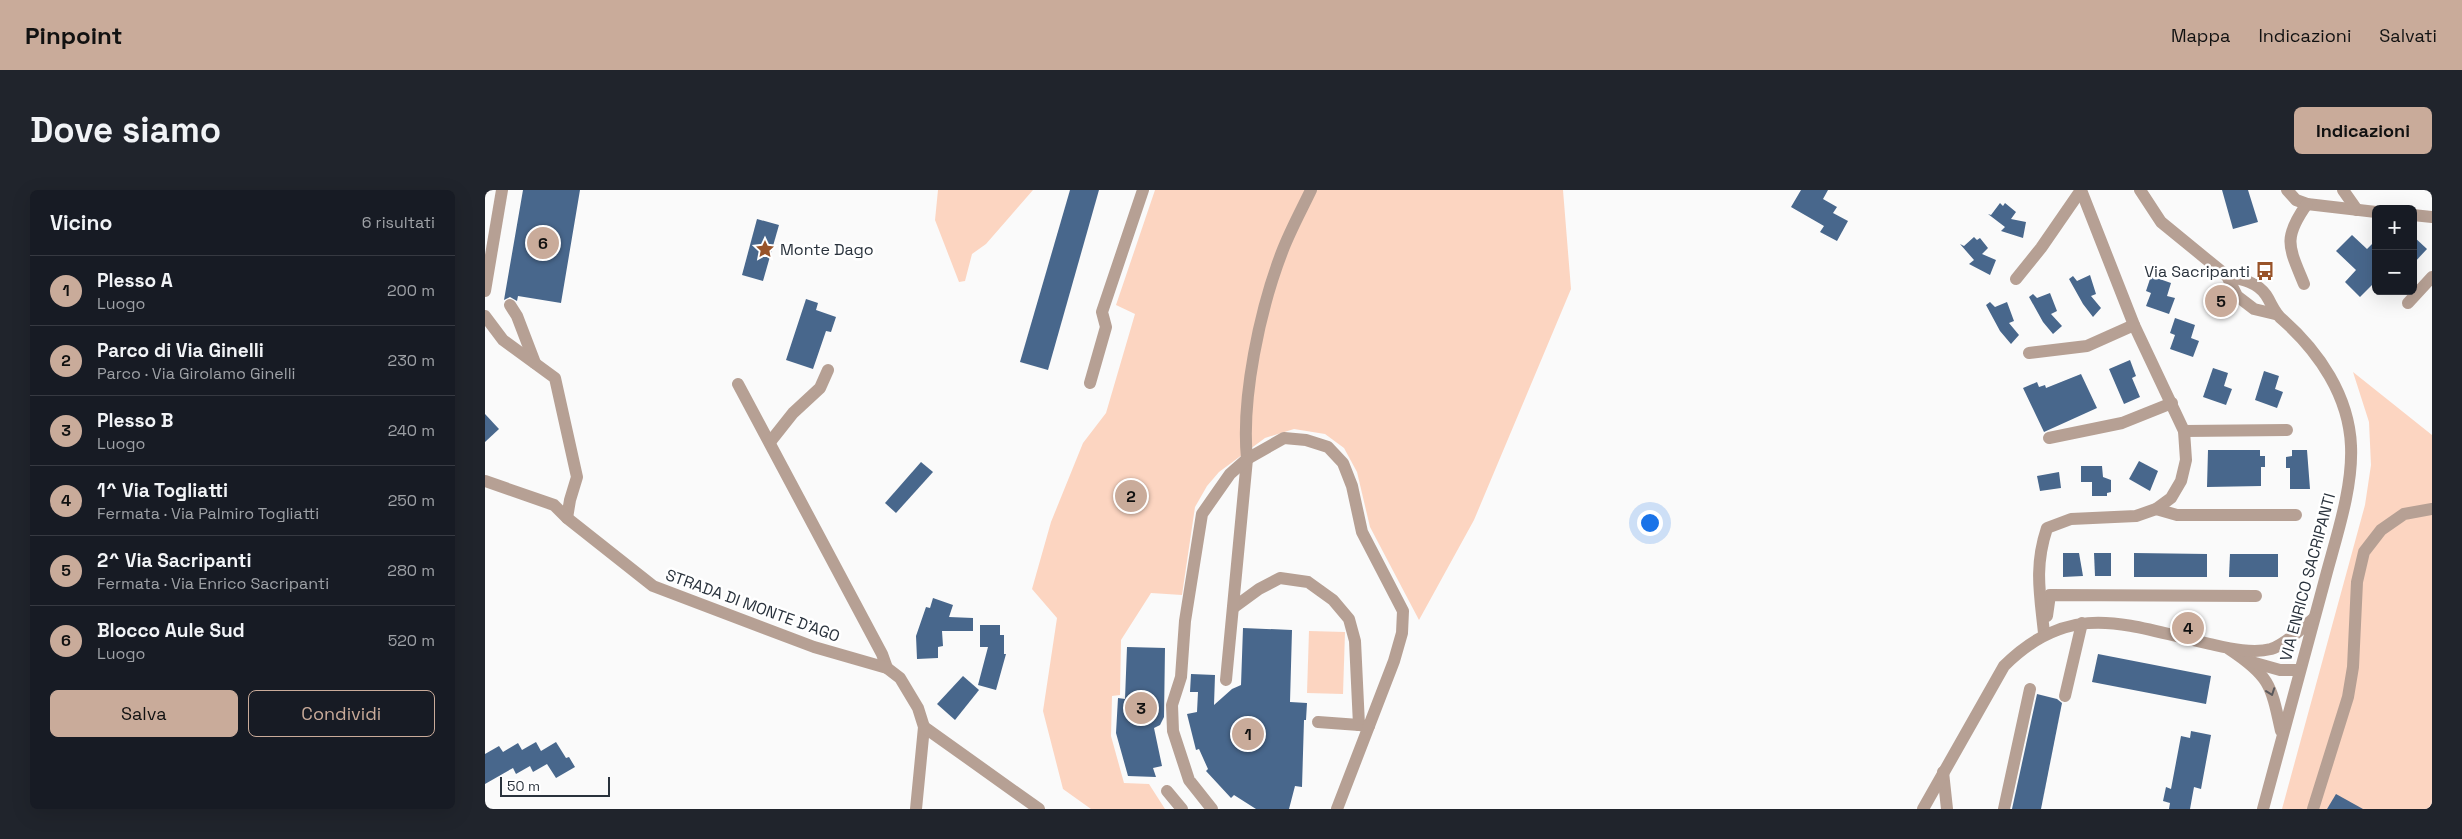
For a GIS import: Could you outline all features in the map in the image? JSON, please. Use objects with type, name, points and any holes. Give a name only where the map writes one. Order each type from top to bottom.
[{"type":"street","points":[[485,291],[502,190]]},
{"type":"street","points":[[1090,384],[1106,327],[1102,312],[1143,190]]},
{"type":"street","points":[[1226,680],[1247,459],[1245,440],[1250,382],[1269,292],[1282,251],[1311,190]]},
{"type":"street","points":[[2016,278],[2041,248],[2081,190],[2134,325],[2184,431],[2186,460],[2181,481],[2171,498],[2155,509],[2136,516],[2071,518],[2047,528],[2039,550],[2038,574],[2045,634]]},
{"type":"street","name":"VIA ENRICO SACRIPANTI","points":[[2140,190],[2161,222],[2227,276],[2237,296],[2254,309],[2275,314]]},
{"type":"street","points":[[2287,190],[2296,200],[2307,204],[2372,212]]},
{"type":"street","points":[[2343,190],[2357,210]]},
{"type":"street","points":[[2304,284],[2290,249],[2293,224],[2307,204]]},
{"type":"street","points":[[2417,215],[2432,217]]},
{"type":"street","name":"VIA ENRICO SACRIPANTI","points":[[2227,276],[2249,281],[2265,294],[2275,314],[2298,333],[2325,366],[2337,388],[2346,415],[2351,446],[2345,505],[2263,809]]},
{"type":"street","points":[[2408,303],[2432,277]]},
{"type":"street","points":[[510,305],[517,316],[535,363]]},
{"type":"street","points":[[485,316],[503,340],[555,378],[577,477],[567,518]]},
{"type":"street","points":[[2029,353],[2087,346],[2134,325]]},
{"type":"street","points":[[770,442],[793,414],[820,388],[828,370]]},
{"type":"street","points":[[738,384],[882,654],[887,668]]},
{"type":"street","points":[[2049,438],[2122,423],[2172,403]]},
{"type":"street","points":[[2184,431],[2287,430]]},
{"type":"street","points":[[1212,809],[1189,780],[1179,756],[1173,731],[1172,705],[1181,677],[1185,621],[1202,514],[1230,474],[1247,459],[1284,438],[1306,440],[1328,447],[1343,463],[1353,486],[1362,532],[1403,610],[1402,632],[1394,661],[1364,725],[1337,809]]},
{"type":"street","name":"STRADA DI MONTE D'AGO","points":[[485,481],[554,505],[567,518],[653,586],[815,646],[887,668],[900,678],[910,692],[924,727],[916,809]]},
{"type":"street","points":[[2313,809],[2348,697],[2353,667],[2356,591],[2364,552],[2381,530],[2404,514],[2432,508]]},
{"type":"street","points":[[2155,509],[2177,514],[2296,516]]},
{"type":"street","points":[[1233,608],[1259,589],[1280,578],[1308,582],[1333,600],[1349,619],[1355,641],[1364,725]]},
{"type":"street","points":[[2045,634],[2050,596],[2256,596]]},
{"type":"street","points":[[2249,655],[2271,648],[2315,618]]},
{"type":"street","points":[[1923,809],[2004,666],[2020,650],[2045,634],[2061,627],[2101,622],[2129,626],[2227,648],[2299,670]]},
{"type":"street","points":[[2065,696],[2082,623]]},
{"type":"street","points":[[2249,655],[2265,678],[2273,697],[2282,734]]},
{"type":"street","points":[[2004,809],[2030,689]]},
{"type":"street","points":[[1317,722],[1364,725]]},
{"type":"street","points":[[924,727],[1039,809]]},
{"type":"street","points":[[1943,772],[1947,809]]},
{"type":"street","points":[[1167,791],[1182,809]]},
{"type":"shaded area","points":[[938,190],[1033,190],[986,244],[972,254],[965,281],[959,282],[935,220]]},
{"type":"shaded area","points":[[1155,190],[1563,190],[1571,289],[1474,520],[1419,620],[1370,527],[1357,472],[1344,448],[1325,434],[1294,429],[1265,438],[1219,472],[1207,486],[1195,507],[1182,595],[1151,593],[1121,640],[1120,695],[1112,696],[1111,736],[1124,783],[1149,784],[1165,809],[1091,809],[1063,789],[1043,711],[1057,618],[1032,589],[1051,522],[1083,443],[1106,413],[1135,314],[1116,305]]},
{"type":"shaded area","points":[[2353,372],[2432,435],[2432,809],[2282,809],[2365,505],[2371,465],[2369,422]]},
{"type":"shaded area","points":[[1309,631],[1345,632],[1343,694],[1307,693]]},
{"type":"building","points":[[523,190],[580,190],[561,303],[518,296],[517,301],[510,297],[504,300]]},
{"type":"building","points":[[1070,190],[1099,190],[1048,370],[1020,362]]},
{"type":"building","points":[[1801,190],[1828,190],[1823,199],[1837,207],[1833,213],[1848,221],[1837,241],[1820,232],[1824,226],[1791,207]]},
{"type":"building","points":[[2222,190],[2248,190],[2258,222],[2233,229]]},
{"type":"building","points":[[2000,203],[2003,206],[2005,203],[2016,212],[2011,219],[2026,222],[2023,238],[2001,231],[2005,227],[1988,214],[1991,215]]},
{"type":"building","points":[[757,219],[779,225],[763,281],[742,275]]},
{"type":"building","points":[[2352,235],[2367,249],[2372,244],[2372,285],[2360,297],[2345,282],[2356,270],[2336,251]]},
{"type":"building","points":[[1974,237],[1977,240],[1980,238],[1988,248],[1982,254],[1996,260],[1990,275],[1969,264],[1974,260],[1960,244],[1964,246]]},
{"type":"building","points":[[2417,240],[2427,249],[2417,260]]},
{"type":"building","points":[[2090,275],[2096,294],[2091,296],[2101,308],[2093,317],[2083,304],[2069,279],[2073,276],[2077,281]]},
{"type":"building","points":[[2151,276],[2171,283],[2167,296],[2175,298],[2169,314],[2146,306],[2151,293],[2146,291]]},
{"type":"building","points":[[2050,293],[2057,311],[2051,314],[2062,326],[2053,334],[2043,322],[2029,297],[2033,294],[2037,298]]},
{"type":"building","points":[[806,299],[818,303],[816,310],[836,317],[831,332],[826,331],[813,369],[786,360]]},
{"type":"building","points":[[1990,302],[1995,307],[2007,302],[2014,321],[2009,323],[2019,335],[2011,344],[2000,331],[1986,305]]},
{"type":"building","points":[[2175,318],[2195,325],[2191,338],[2199,341],[2193,357],[2170,349],[2175,335],[2170,333]]},
{"type":"building","points":[[2130,360],[2136,376],[2132,378],[2140,397],[2124,404],[2109,369]]},
{"type":"building","points":[[2213,368],[2228,373],[2224,386],[2232,389],[2226,405],[2203,397]]},
{"type":"building","points":[[2264,371],[2279,376],[2275,389],[2283,392],[2277,408],[2255,400]]},
{"type":"building","points":[[2081,374],[2097,408],[2044,432],[2023,388],[2037,382],[2039,387],[2045,385],[2046,388]]},
{"type":"building","points":[[485,414],[499,429],[485,442]]},
{"type":"building","points":[[2208,450],[2260,450],[2260,456],[2265,456],[2265,467],[2261,467],[2261,486],[2207,487]]},
{"type":"building","points":[[2292,450],[2307,450],[2310,489],[2290,489],[2290,468],[2286,468],[2286,457],[2292,456]]},
{"type":"building","points":[[2139,461],[2158,471],[2150,491],[2129,479]]},
{"type":"building","points":[[921,462],[933,472],[896,513],[885,503]]},
{"type":"building","points":[[2081,466],[2102,466],[2103,477],[2111,480],[2111,492],[2107,493],[2107,496],[2092,496],[2092,482],[2081,482]]},
{"type":"building","points":[[2059,472],[2061,488],[2040,491],[2037,476]]},
{"type":"building","points":[[2063,553],[2079,553],[2083,576],[2063,577]]},
{"type":"building","points":[[2094,553],[2111,553],[2111,576],[2095,576]]},
{"type":"building","points":[[2134,553],[2207,554],[2207,577],[2134,577]]},
{"type":"building","points":[[2230,554],[2278,554],[2278,577],[2229,577]]},
{"type":"building","points":[[933,598],[953,605],[949,617],[973,618],[973,631],[942,631],[943,646],[938,647],[938,658],[917,659],[916,636],[926,607],[930,608]]},
{"type":"building","points":[[980,625],[1000,625],[1000,635],[1004,635],[1004,654],[1006,654],[996,690],[978,685],[988,647],[980,647]]},
{"type":"building","points":[[1243,628],[1292,630],[1290,702],[1307,703],[1306,720],[1304,720],[1302,787],[1295,786],[1289,809],[1256,809],[1234,795],[1231,798],[1206,771],[1208,769],[1199,749],[1196,750],[1187,714],[1197,712],[1198,692],[1190,692],[1191,674],[1215,675],[1214,705],[1232,689],[1241,685]]},
{"type":"building","points":[[1127,647],[1165,648],[1164,717],[1160,725],[1154,728],[1162,766],[1153,768],[1156,777],[1128,776],[1116,733],[1118,698],[1125,699]]},
{"type":"building","points":[[2098,654],[2211,676],[2206,704],[2092,682]]},
{"type":"building","points":[[963,676],[979,690],[955,720],[937,704]]},
{"type":"building","points":[[2037,694],[2057,699],[2062,703],[2041,809],[2012,809]]},
{"type":"building","points":[[2191,731],[2211,735],[2201,789],[2194,787],[2190,809],[2169,809],[2170,803],[2163,801],[2166,787],[2171,789],[2181,736],[2190,738]]},
{"type":"building","points":[[536,742],[541,751],[556,742],[566,758],[569,757],[575,767],[556,778],[547,764],[533,772],[530,766],[516,774],[513,768],[485,784],[485,754],[499,746],[503,752],[518,743],[522,750]]},
{"type":"building","points":[[2336,794],[2363,809],[2327,809]]},
{"type":"place","name":"Blocco Aule Sud","points":[[543,243]]},
{"type":"place","name":"Monte Dago","points":[[765,249]]},
{"type":"place","name":"Via Sacripanti","points":[[2265,271]]},
{"type":"place","name":"2^ Via Sacripanti","points":[[2221,301]]},
{"type":"place","name":"Parco di Via Ginelli","points":[[1131,496]]},
{"type":"place","name":"1^ Via Togliatti","points":[[2188,628]]},
{"type":"place","name":"Plesso B","points":[[1141,708]]},
{"type":"place","name":"Plesso A","points":[[1248,734]]}]
